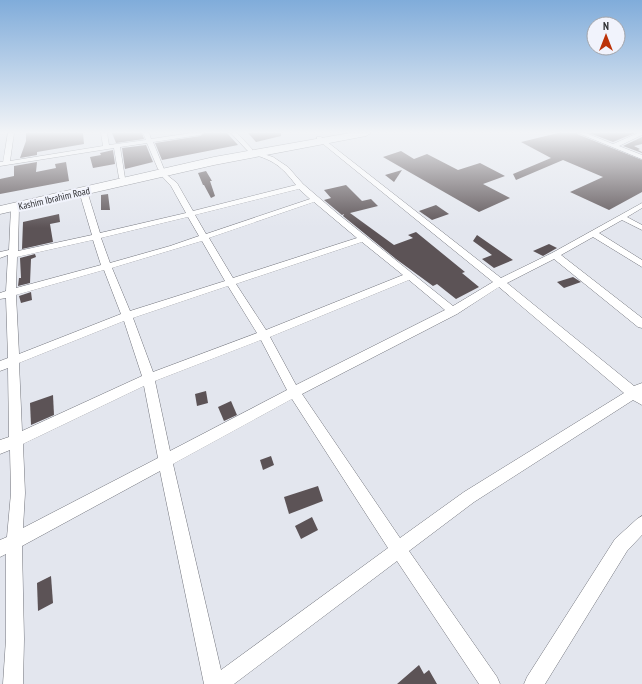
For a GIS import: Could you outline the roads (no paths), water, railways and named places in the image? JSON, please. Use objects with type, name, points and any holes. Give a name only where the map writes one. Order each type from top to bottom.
[{"type":"highway","name":"Kashim Ibrahim Road","points":[[0,210],[189,165]]},
{"type":"highway","name":"Kashim Ibrahim Road","points":[[0,205],[122,178],[162,171]]},
{"type":"street","points":[[120,165],[122,178]]},
{"type":"street","points":[[160,165],[162,171],[174,185],[191,212],[230,282],[264,335],[294,392],[490,684]]},
{"type":"street","points":[[282,165],[300,186],[453,311]]},
{"type":"street","points":[[218,684],[469,497],[639,394],[353,165]]},
{"type":"street","points":[[9,254],[95,237],[300,186]]},
{"type":"street","points":[[83,191],[95,237],[127,316],[149,378],[165,460],[214,684]]},
{"type":"street","points":[[6,294],[174,248],[316,199]]},
{"type":"street","points":[[0,549],[294,392],[453,311],[500,282],[555,255],[642,205]]},
{"type":"street","points":[[13,684],[15,639],[14,542],[18,493],[14,361],[6,294],[15,207]]},
{"type":"street","points":[[622,217],[642,228]]},
{"type":"street","points":[[592,233],[642,264]]},
{"type":"street","points":[[0,366],[127,316],[363,239]]},
{"type":"street","points":[[555,255],[642,324]]},
{"type":"street","points":[[0,447],[16,442],[149,378],[264,335],[410,276]]},
{"type":"street","points":[[534,684],[621,545],[642,524]]}]
